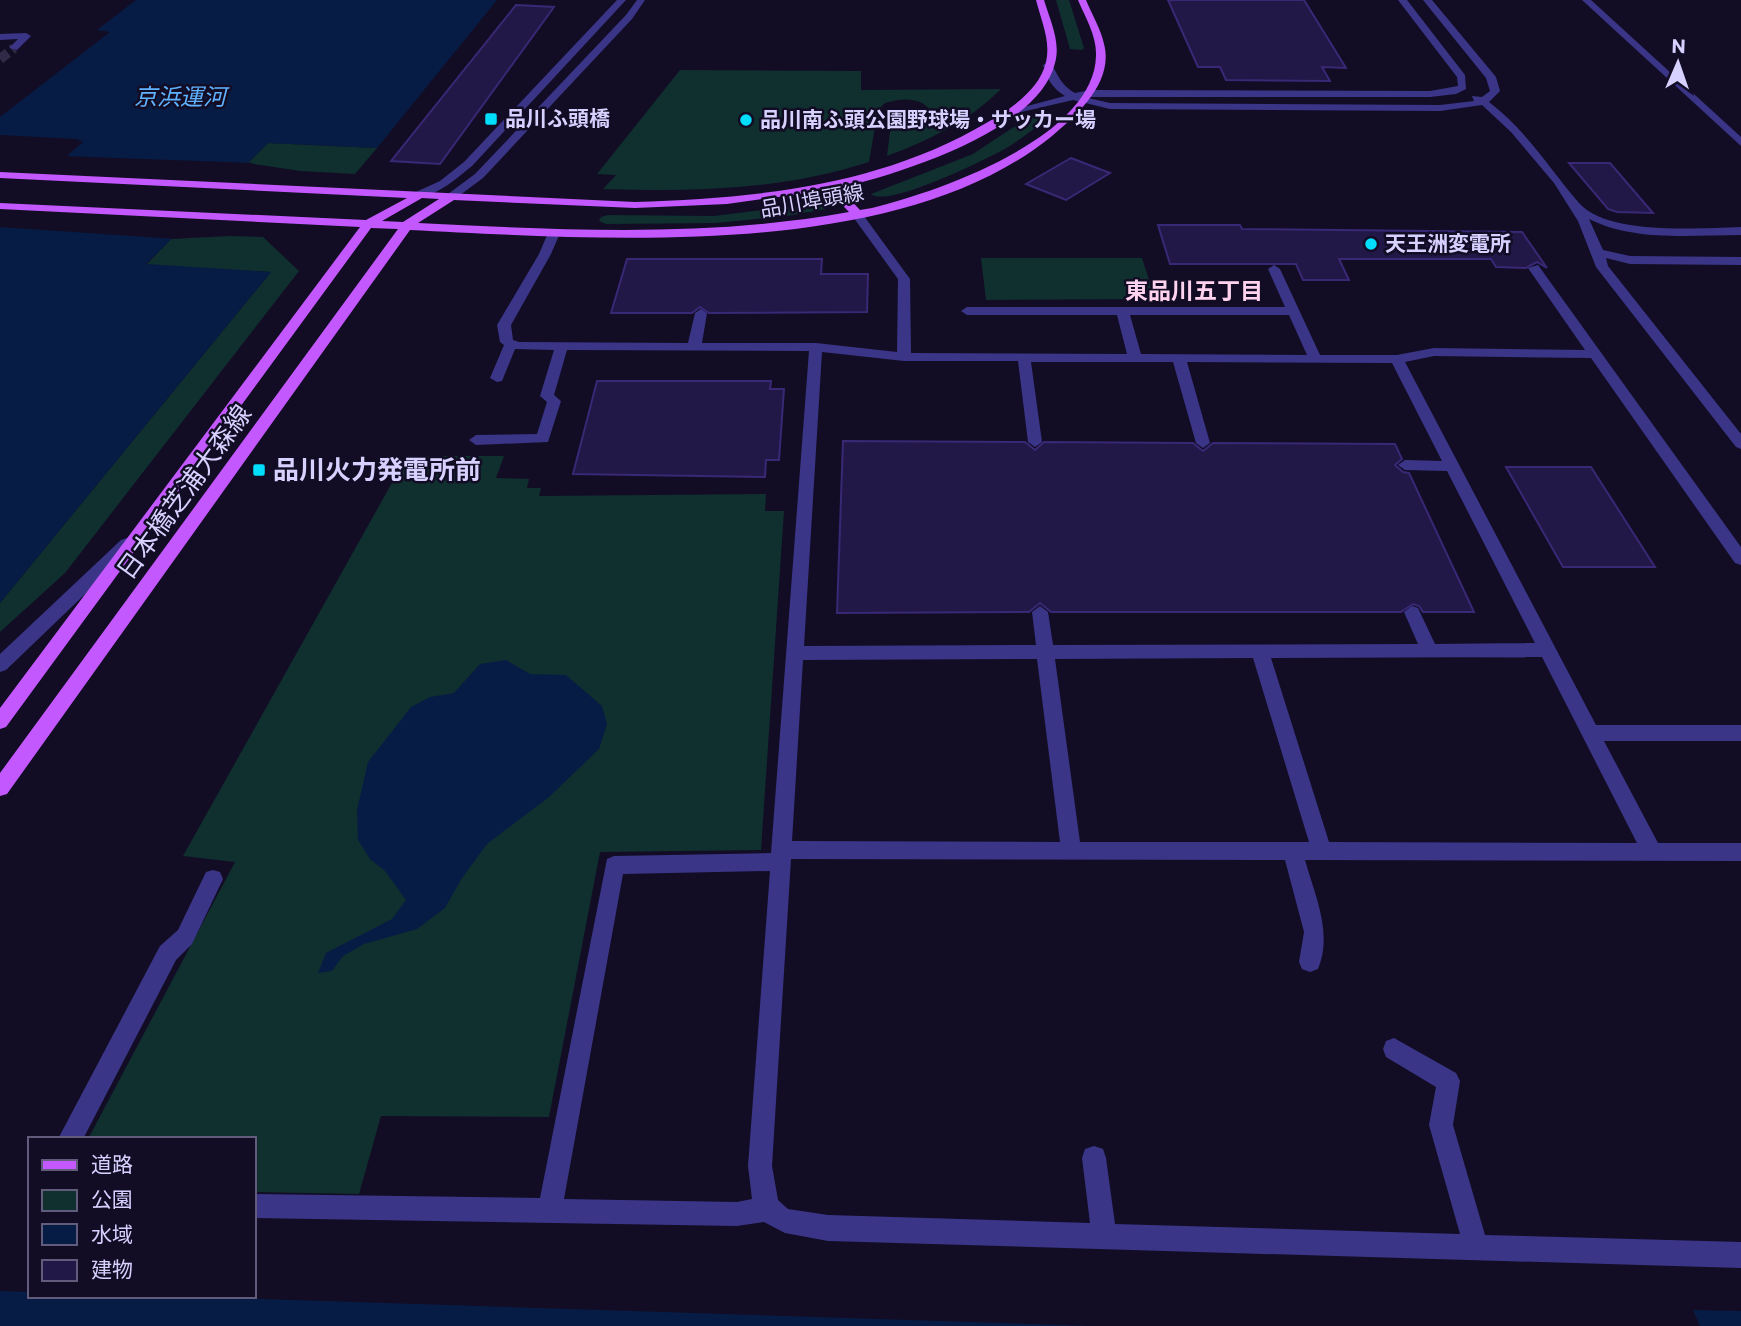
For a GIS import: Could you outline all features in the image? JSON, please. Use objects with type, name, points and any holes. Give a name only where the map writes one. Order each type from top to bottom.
[{"type":"main road","points":[[1040,0],[1052,52],[1048,65]]},
{"type":"main road","name":"品川埠頭線","points":[[407,225],[554,233],[677,235],[745,232],[858,214],[907,203],[982,174],[1038,144],[1098,79],[1102,54],[1082,0]]},
{"type":"main road","name":"品川埠頭線","points":[[452,196],[635,205],[693,204],[787,194],[831,186],[896,169],[937,154],[987,130],[1032,93],[1044,77],[1048,65]]},
{"type":"main road","points":[[5,176],[452,196]]},
{"type":"main road","points":[[831,186],[858,214]]},
{"type":"main road","name":"日本橋芝浦大森線","points":[[0,722],[368,224],[420,194]]},
{"type":"main road","name":"日本橋芝浦大森線","points":[[0,788],[407,225],[452,196]]},
{"type":"main road","points":[[0,206],[407,225]]},
{"type":"street","points":[[420,194],[444,183],[468,164],[622,0]]},
{"type":"street","points":[[452,196],[480,176],[642,0]]},
{"type":"street","points":[[1013,111],[1081,97],[1430,94],[1456,91],[1463,87],[1462,77],[1402,0]]},
{"type":"street","points":[[1048,65],[1049,75],[1056,84],[1081,97],[1133,107],[1432,108],[1461,107],[1485,101],[1495,91],[1491,77],[1427,0]]},
{"type":"street","points":[[1586,0],[1741,143]]},
{"type":"street","points":[[0,37],[26,36],[14,48]]},
{"type":"street","points":[[1456,91],[1485,101],[1514,129],[1575,206],[1599,253],[1602,267],[1741,444]]},
{"type":"street","points":[[1575,206],[1595,220],[1647,231],[1741,231]]},
{"type":"street","points":[[858,214],[904,279],[904,357]]},
{"type":"street","points":[[554,233],[504,326],[507,342],[511,344],[816,347],[904,357],[1397,359],[1434,352],[1595,354]]},
{"type":"street","points":[[1599,253],[1630,260],[1741,261]]},
{"type":"street","points":[[1534,268],[1741,559]]},
{"type":"street","points":[[1274,269],[1315,358]]},
{"type":"street","points":[[967,311],[1293,311]]},
{"type":"street","points":[[1122,311],[1135,358]]},
{"type":"street","points":[[694,346],[701,313]]},
{"type":"street","points":[[497,378],[511,344]]},
{"type":"street","points":[[476,440],[543,439],[554,401],[547,396],[562,346]]},
{"type":"street","points":[[816,347],[760,1166],[761,1191],[767,1209],[788,1223],[828,1228],[1741,1255]]},
{"type":"street","points":[[1024,357],[1035,442]]},
{"type":"street","points":[[1179,358],[1203,443]]},
{"type":"street","points":[[1397,359],[1652,852]]},
{"type":"street","points":[[1405,465],[1452,466]]},
{"type":"street","points":[[0,665],[142,530]]},
{"type":"street","points":[[1040,612],[1071,850]]},
{"type":"street","points":[[1412,612],[1430,650]]},
{"type":"street","points":[[795,653],[1548,650]]},
{"type":"street","points":[[1260,651],[1322,851]]},
{"type":"street","points":[[0,709],[29,683]]},
{"type":"street","points":[[1591,733],[1741,733]]},
{"type":"street","points":[[550,1210],[614,865],[781,856],[1071,850],[1741,852]]},
{"type":"street","points":[[1293,851],[1315,932],[1310,962]]},
{"type":"street","points":[[71,1137],[168,953],[186,937],[213,878]]},
{"type":"street","points":[[1394,1049],[1448,1081],[1441,1125],[1476,1247]]},
{"type":"street","points":[[1094,1158],[1104,1236]]},
{"type":"street","points":[[256,1206],[737,1214],[767,1209]]},
{"type":"green space","points":[[1056,0],[1069,0],[1084,48],[1082,50],[1070,49]]},
{"type":"green space","name":"品川南ふ頭公園野球場・サッカー場","points":[[680,70],[861,71],[861,90],[1001,89],[975,111],[947,129],[887,156],[891,124],[917,122],[931,112],[923,103],[917,101],[904,99],[885,103],[878,110],[869,162],[837,171],[771,184],[737,187],[603,189],[616,175],[597,174]]},
{"type":"green space","points":[[1035,116],[1043,121],[1008,147],[976,163],[896,195],[881,197],[871,194],[973,154],[1029,117]]},
{"type":"green space","points":[[268,143],[377,148],[355,174],[300,171],[248,163]]},
{"type":"green space","points":[[824,204],[826,209],[716,223],[606,224],[599,221],[601,217],[608,215],[714,216]]},
{"type":"green space","points":[[263,237],[299,271],[65,573],[0,632],[0,603],[271,272],[146,265],[171,239]]},
{"type":"green space","points":[[981,258],[1142,258],[1155,299],[986,300]]},
{"type":"green space","points":[[407,456],[504,456],[496,478],[529,479],[527,488],[541,488],[539,496],[766,494],[765,511],[784,511],[761,850],[600,852],[549,1117],[381,1116],[359,1194],[256,1192],[256,1137],[89,1137],[235,862],[183,856]]},
{"type":"water","name":"京浜運河","points":[[136,0],[497,0],[377,148],[268,143],[146,264],[271,272],[0,603],[0,214],[83,142],[77,139],[0,135],[0,117],[110,32],[97,30]]},
{"type":"water","points":[[506,660],[530,674],[566,675],[602,706],[607,724],[599,749],[549,797],[487,844],[462,878],[445,908],[417,929],[364,944],[343,956],[332,971],[318,973],[326,953],[392,919],[406,900],[385,871],[370,859],[358,840],[357,810],[368,762],[411,707],[430,697],[454,693],[480,664]]},
{"type":"water","points":[[0,1291],[28,1292],[28,1298],[234,1298],[1095,1326],[0,1326]]},
{"type":"water","points":[[1693,1310],[1741,1311],[1741,1326],[1700,1326]]},
{"type":"pier","points":[[63,156],[253,163],[176,239],[0,227],[0,210]]},
{"type":"building","points":[[1168,0],[1304,0],[1346,68],[1322,67],[1330,81],[1226,80],[1220,67],[1198,67]]},
{"type":"building","points":[[516,5],[554,7],[440,164],[391,161]]},
{"type":"building","points":[[1071,158],[1110,173],[1066,200],[1026,184]]},
{"type":"building","points":[[1569,163],[1610,163],[1653,213],[1617,212],[1608,209]]},
{"type":"building","points":[[1158,225],[1240,225],[1242,229],[1522,232],[1547,268],[1537,262],[1526,268],[1496,267],[1491,259],[1339,259],[1349,280],[1303,280],[1296,264],[1170,264]]},
{"type":"building","points":[[627,259],[822,259],[821,274],[868,274],[867,312],[709,313],[700,307],[692,313],[611,313]]},
{"type":"building","points":[[597,381],[771,381],[770,389],[784,389],[779,460],[766,460],[765,477],[573,474]]},
{"type":"building","points":[[843,441],[1025,442],[1035,450],[1044,442],[1193,443],[1203,451],[1213,443],[1395,444],[1402,459],[1395,465],[1403,472],[1409,473],[1474,612],[1423,612],[1419,606],[1413,604],[1401,612],[1051,612],[1040,603],[1029,612],[837,613]]},
{"type":"building","points":[[1506,467],[1591,467],[1655,567],[1563,567]]},
{"type":"tunnel","points":[[0,59],[14,48]]},
{"type":"place","name":"品川ふ頭橋","points":[[491,119]]},
{"type":"place","name":"品川南ふ頭公園野球場・サッカー場","points":[[746,120]]},
{"type":"place","name":"天王洲変電所","points":[[1371,244]]},
{"type":"place","name":"品川火力発電所前","points":[[259,470]]},
{"type":"district","name":"東品川五丁目","points":[[1194,291]]}]
